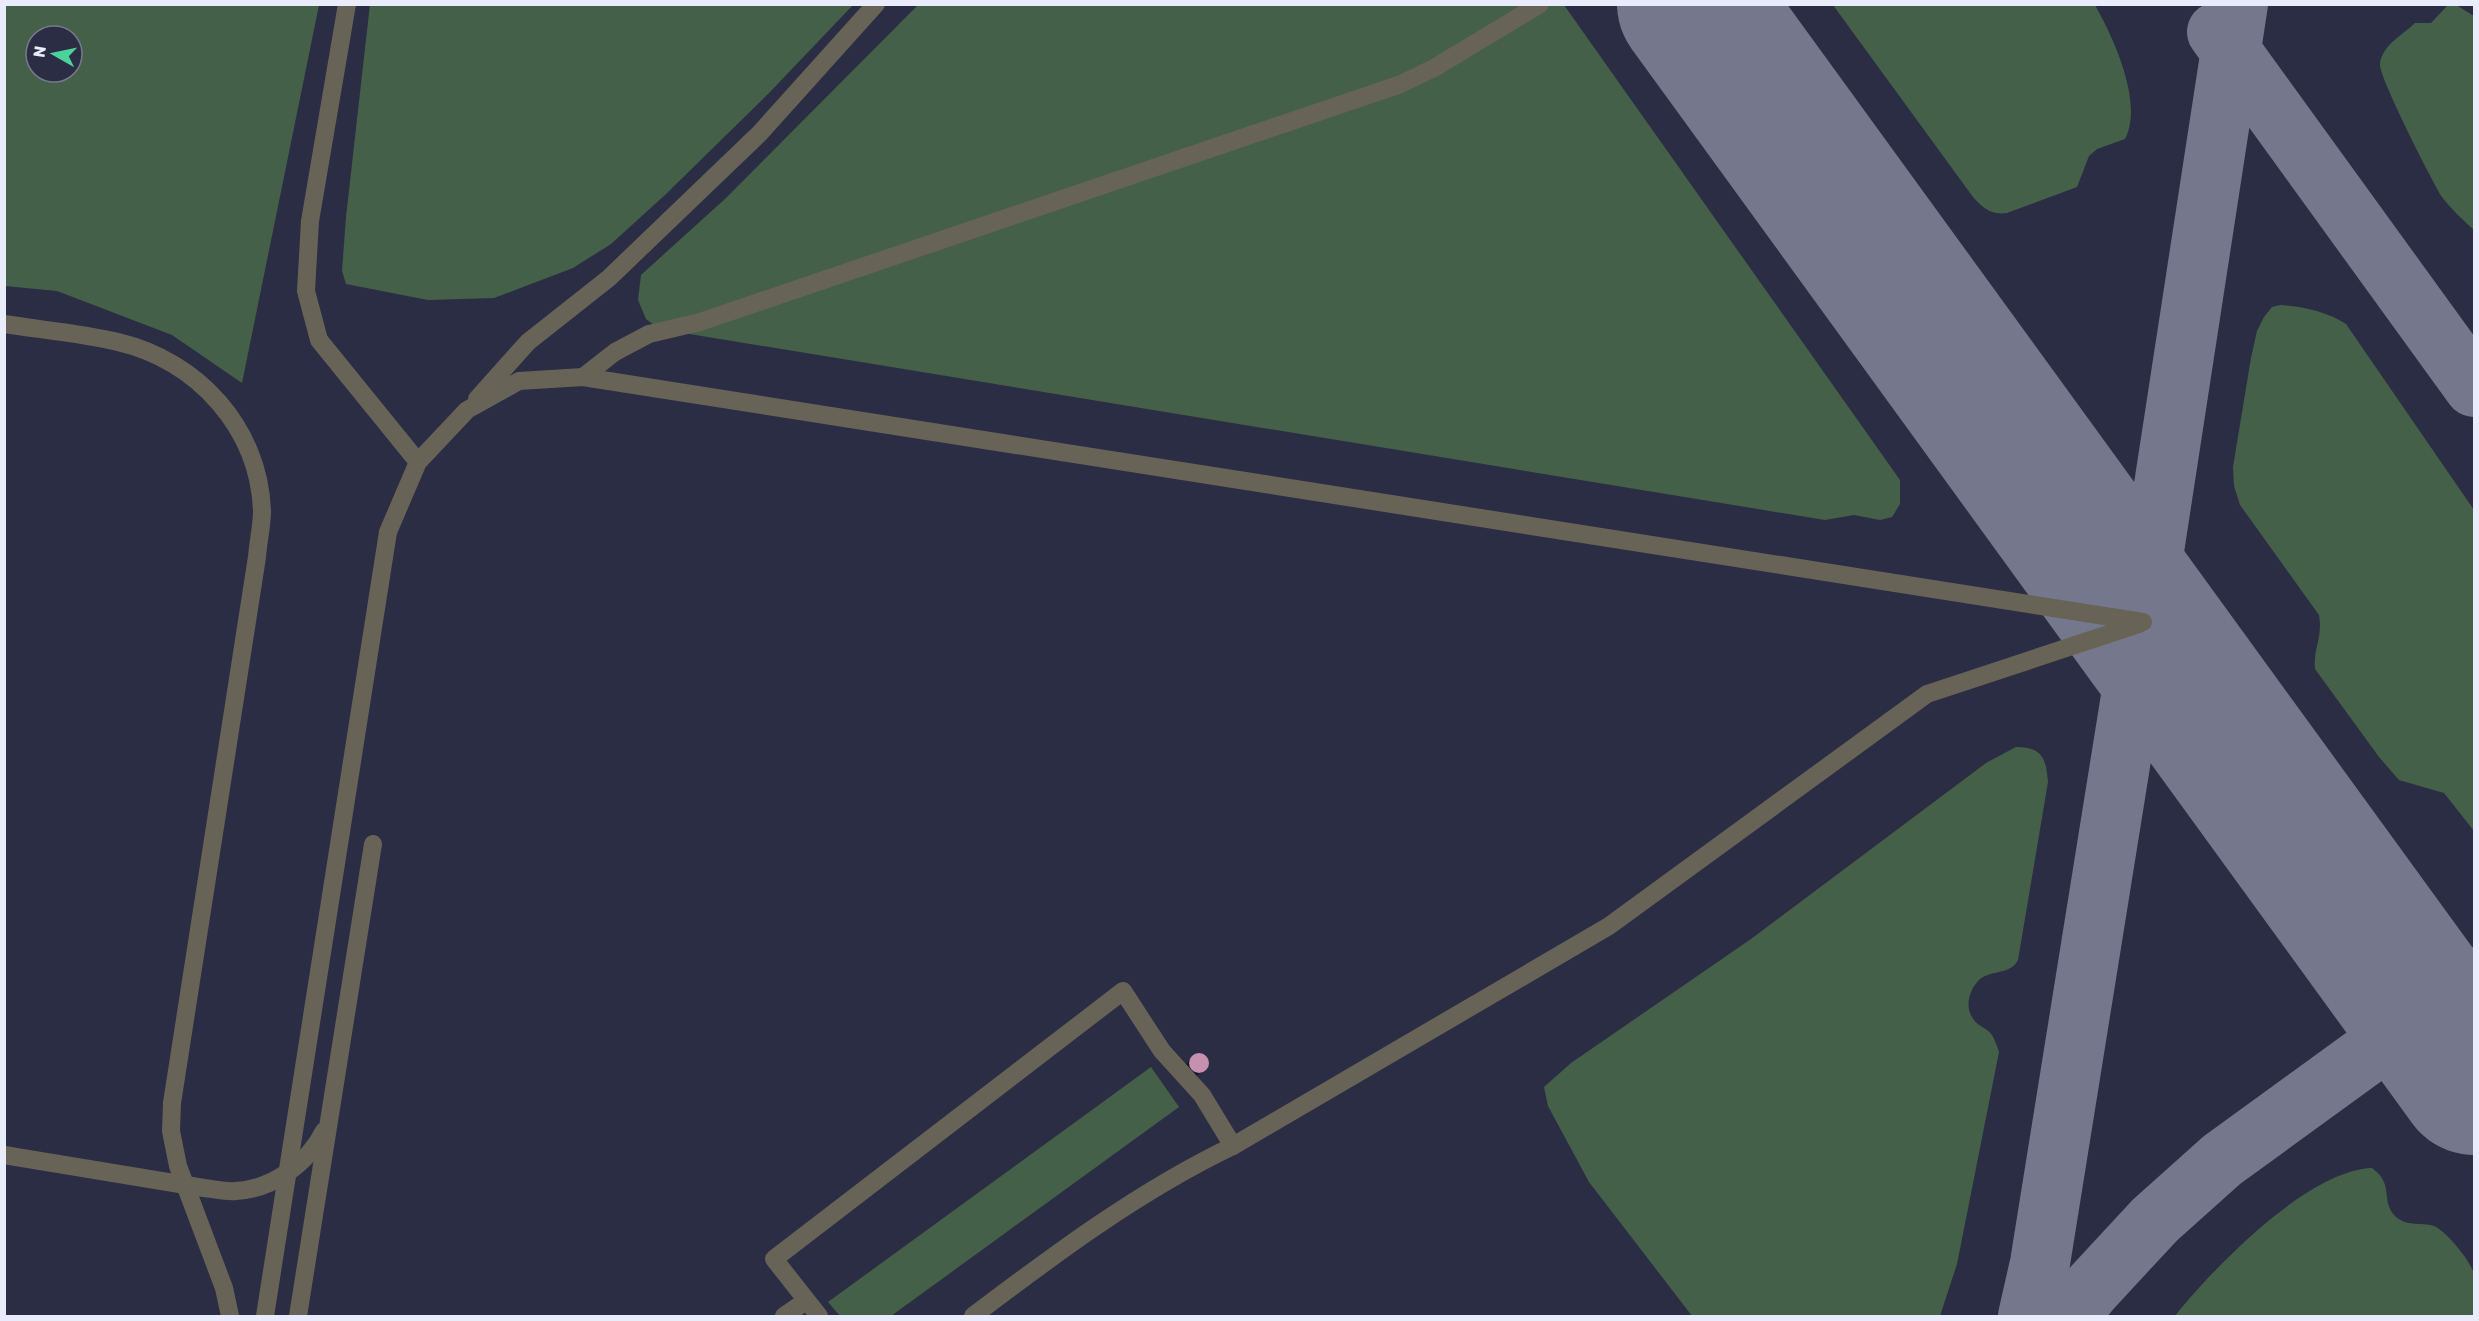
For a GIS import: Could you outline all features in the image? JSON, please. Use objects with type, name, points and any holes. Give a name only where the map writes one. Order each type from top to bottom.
[{"type":"lane","points":[[347,4],[310,221],[306,291],[319,340],[418,462]]},
{"type":"lane","points":[[265,1317],[388,532],[418,462],[528,342],[609,278],[760,134],[876,4]]},
{"type":"lane","points":[[583,377],[615,352],[649,334],[700,322],[1401,84],[1434,68],[1540,4]]},
{"type":"lane","points":[[4,324],[119,342],[171,362],[205,386],[230,417],[248,448],[256,474],[262,512],[257,557],[172,1103],[171,1131],[178,1166],[224,1288],[230,1317]]},
{"type":"lane","points":[[467,410],[519,381],[583,377],[2143,622],[1927,694],[1609,926],[1233,1146],[1188,1167],[1061,1250],[973,1317]]},
{"type":"lane","points":[[298,1317],[373,844]]},
{"type":"lane","points":[[819,1317],[774,1259],[1123,991],[1162,1051],[1202,1095],[1233,1146]]},
{"type":"lane","points":[[4,1155],[236,1191],[263,1186],[286,1174],[319,1142],[328,1124]]},
{"type":"lane","points":[[784,1317],[806,1300]]},
{"type":"green space","points":[[370,4],[853,5],[769,93],[665,195],[611,244],[573,268],[494,298],[428,300],[346,284],[342,271]]},
{"type":"green space","points":[[4,5],[319,5],[242,383],[172,335],[57,291],[5,286]]},
{"type":"green space","points":[[918,5],[1564,5],[1900,480],[1900,504],[1892,517],[1880,520],[1854,515],[1825,520],[659,329],[646,319],[638,300],[641,275],[726,198]]},
{"type":"green space","points":[[1833,5],[2095,5],[2110,34],[2129,89],[2130,124],[2125,139],[2097,149],[2089,156],[2077,187],[2007,213],[1988,210],[1973,197]]},
{"type":"green space","points":[[2456,5],[2474,16],[2474,230],[2442,197],[2396,107],[2380,64],[2389,46],[2415,23],[2431,23],[2447,6]]},
{"type":"green space","points":[[2280,305],[2314,310],[2346,324],[2474,510],[2474,831],[2444,793],[2399,780],[2379,757],[2315,669],[2320,630],[2319,615],[2240,505],[2234,486],[2233,467],[2251,358],[2257,331],[2264,317],[2272,307]]},
{"type":"green space","points":[[2016,747],[2032,749],[2041,756],[2046,766],[2048,782],[2018,960],[2005,971],[1983,977],[1975,985],[1970,995],[1968,1005],[1971,1015],[1992,1035],[1999,1052],[1957,1264],[1940,1316],[1692,1316],[1589,1182],[1548,1106],[1544,1087],[1571,1063],[1751,939],[1986,763]]},
{"type":"green space","points":[[1151,1067],[1179,1107],[891,1316],[840,1316],[828,1302]]},
{"type":"green space","points":[[2372,1168],[2383,1180],[2388,1204],[2395,1216],[2409,1223],[2434,1226],[2445,1234],[2464,1255],[2474,1275],[2474,1316],[2175,1316],[2237,1249],[2292,1203],[2320,1185],[2347,1173]]},
{"type":"building","points":[[1199,1053],[1206,1056],[1209,1063],[1206,1070],[1199,1073],[1192,1070],[1189,1063],[1192,1056]]},
{"type":"taxiway","points":[[2028,1316],[2040,1263],[2143,622],[2238,4]]},
{"type":"taxiway","points":[[2217,32],[2474,387]]},
{"type":"taxiway","points":[[2069,1316],[2155,1220],[2222,1160],[2474,977]]},
{"type":"runway","points":[[1693,4],[2474,1079]]}]
